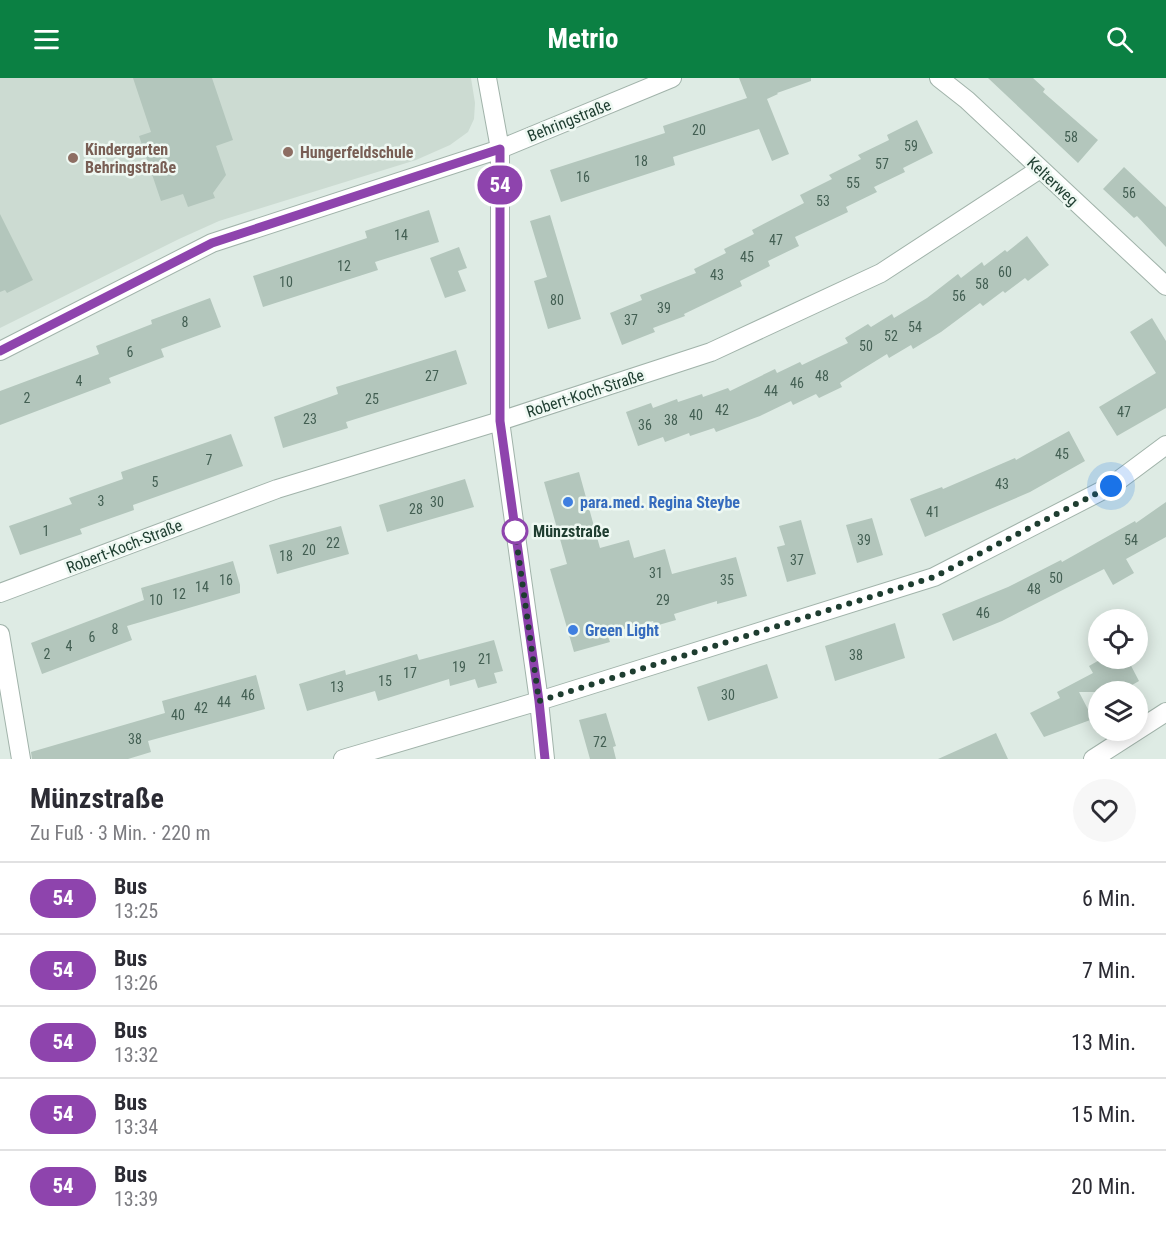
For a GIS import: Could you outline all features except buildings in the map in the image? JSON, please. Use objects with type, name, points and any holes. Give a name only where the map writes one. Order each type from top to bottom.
[{"type":"street","points":[[487,78],[500,149],[500,421],[545,759]]},
{"type":"street","name":"Behringstraße","points":[[0,351],[212,243],[500,149],[672,78]]},
{"type":"street","name":"Kelterweg","points":[[939,78],[967,100],[1166,286]]},
{"type":"street","name":"Robert-Koch-Straße","points":[[0,593],[277,489],[500,421],[711,352],[881,273],[1040,169]]},
{"type":"street","points":[[343,759],[539,701],[934,577],[1111,486],[1166,444]]},
{"type":"street","points":[[0,634],[21,759]]},
{"type":"street","points":[[1093,759],[1166,712]]},
{"type":"shaded area","points":[[0,78],[471,78],[475,103],[474,119],[468,132],[450,145],[416,160],[219,221],[0,328]]},
{"type":"bus line","name":"54","points":[[0,351],[212,243],[500,149],[500,421],[545,759]]},
{"type":"place","name":"Hungerfeldschule","points":[[288,152]]},
{"type":"place","name":"Kindergarten Behringstraße","points":[[73,158]]},
{"type":"place","name":"para.med. Regina Steybe","points":[[568,502]]},
{"type":"place","name":"Münzstraße","points":[[515,531]]},
{"type":"place","name":"Green Light","points":[[573,630]]},
{"type":"route","points":[[515,531],[539,701],[934,577],[1111,486]]}]
